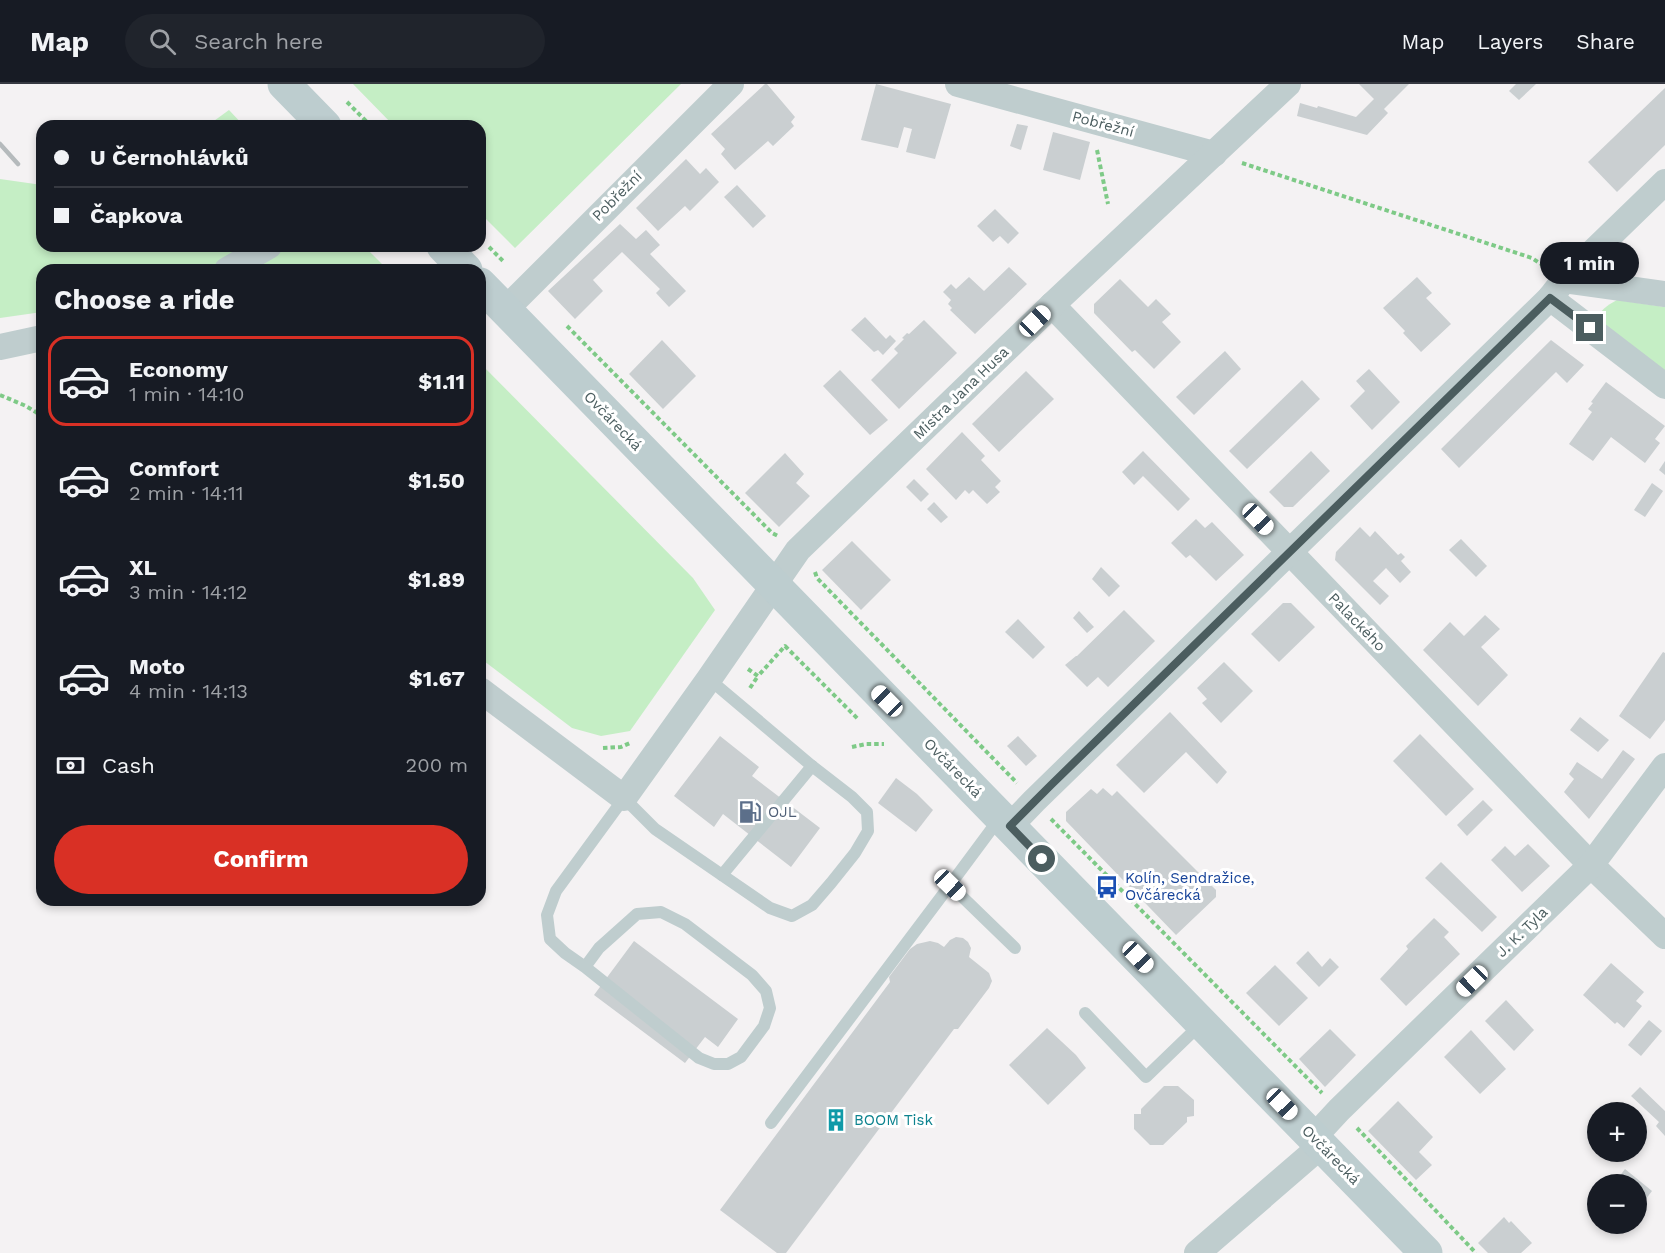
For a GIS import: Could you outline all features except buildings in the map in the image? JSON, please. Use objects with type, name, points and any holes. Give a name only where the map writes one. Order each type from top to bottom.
[{"type":"main road","points":[[284,84],[319,120]]},
{"type":"main road","points":[[448,252],[460,264]]},
{"type":"main road","name":"Ovčárecká","points":[[486,290],[1426,1253]]},
{"type":"street","name":"Pobřežní","points":[[505,310],[731,84]]},
{"type":"street","name":"Pobřežní","points":[[958,84],[1214,154]]},
{"type":"street","name":"Mistra Jana Husa","points":[[624,798],[798,550],[1052,305],[1288,84]]},
{"type":"street","points":[[1005,821],[1034,801],[1665,182]]},
{"type":"street","points":[[238,264],[258,252]]},
{"type":"street","points":[[1557,289],[1665,294]]},
{"type":"street","points":[[1557,289],[1665,386]]},
{"type":"street","name":"Palackého","points":[[1052,305],[1591,865],[1665,936]]},
{"type":"street","points":[[0,348],[36,339]]},
{"type":"street","points":[[486,694],[624,798]]},
{"type":"street","name":"J. K. Tyla","points":[[1197,1253],[1318,1141],[1339,1110],[1591,865],[1665,766]]},
{"type":"lane","points":[[585,967],[599,948],[637,914],[661,912],[685,924],[752,975],[766,991],[770,1008],[764,1026],[741,1057],[728,1064],[714,1064],[699,1058],[565,953],[550,939],[546,915],[556,891],[624,798],[655,829],[770,908],[792,916],[812,905],[831,884],[868,831],[867,812],[852,797],[709,679]]},
{"type":"lane","points":[[722,875],[812,766]]},
{"type":"lane","points":[[771,1123],[950,885],[1005,821]]},
{"type":"lane","points":[[950,885],[1015,948]]},
{"type":"lane","points":[[1085,1013],[1146,1077],[1202,1023]]},
{"type":"path","points":[[1095,140],[1108,204]]},
{"type":"path","points":[[1214,154],[1532,258],[1557,289]]},
{"type":"path","points":[[488,246],[527,286]]},
{"type":"path","points":[[563,321],[772,533],[786,538],[798,550],[812,566],[817,578],[1339,1110],[1476,1253]]},
{"type":"path","points":[[0,395],[36,412]]},
{"type":"path","points":[[727,653],[758,676],[785,646],[867,728]]},
{"type":"path","points":[[876,736],[892,752]]},
{"type":"path","points":[[602,748],[621,747],[635,740]]},
{"type":"path","points":[[952,767],[978,741]]},
{"type":"path","points":[[852,747],[884,744]]},
{"type":"green space","points":[[353,84],[681,84],[515,248],[486,219],[486,120],[388,120]]},
{"type":"green space","points":[[229,110],[238,120],[215,120]]},
{"type":"green space","points":[[0,179],[36,184],[36,252],[370,252],[382,264],[36,264],[36,313],[0,318]]},
{"type":"green space","points":[[1617,300],[1665,307],[1665,375],[1596,322],[1599,314]]},
{"type":"green space","points":[[486,369],[693,578],[715,610],[630,731],[601,736],[572,728],[486,663]]},
{"type":"railway","points":[[0,144],[18,164]]},
{"type":"place","name":"OJL","points":[[750,812]]},
{"type":"place","name":"Kolín, Sendražice, Ovčárecká","points":[[1107,887]]},
{"type":"place","name":"BOOM Tisk","points":[[836,1120]]},
{"type":"route","points":[[1042,859],[1010,826],[1550,298],[1590,328]]}]
